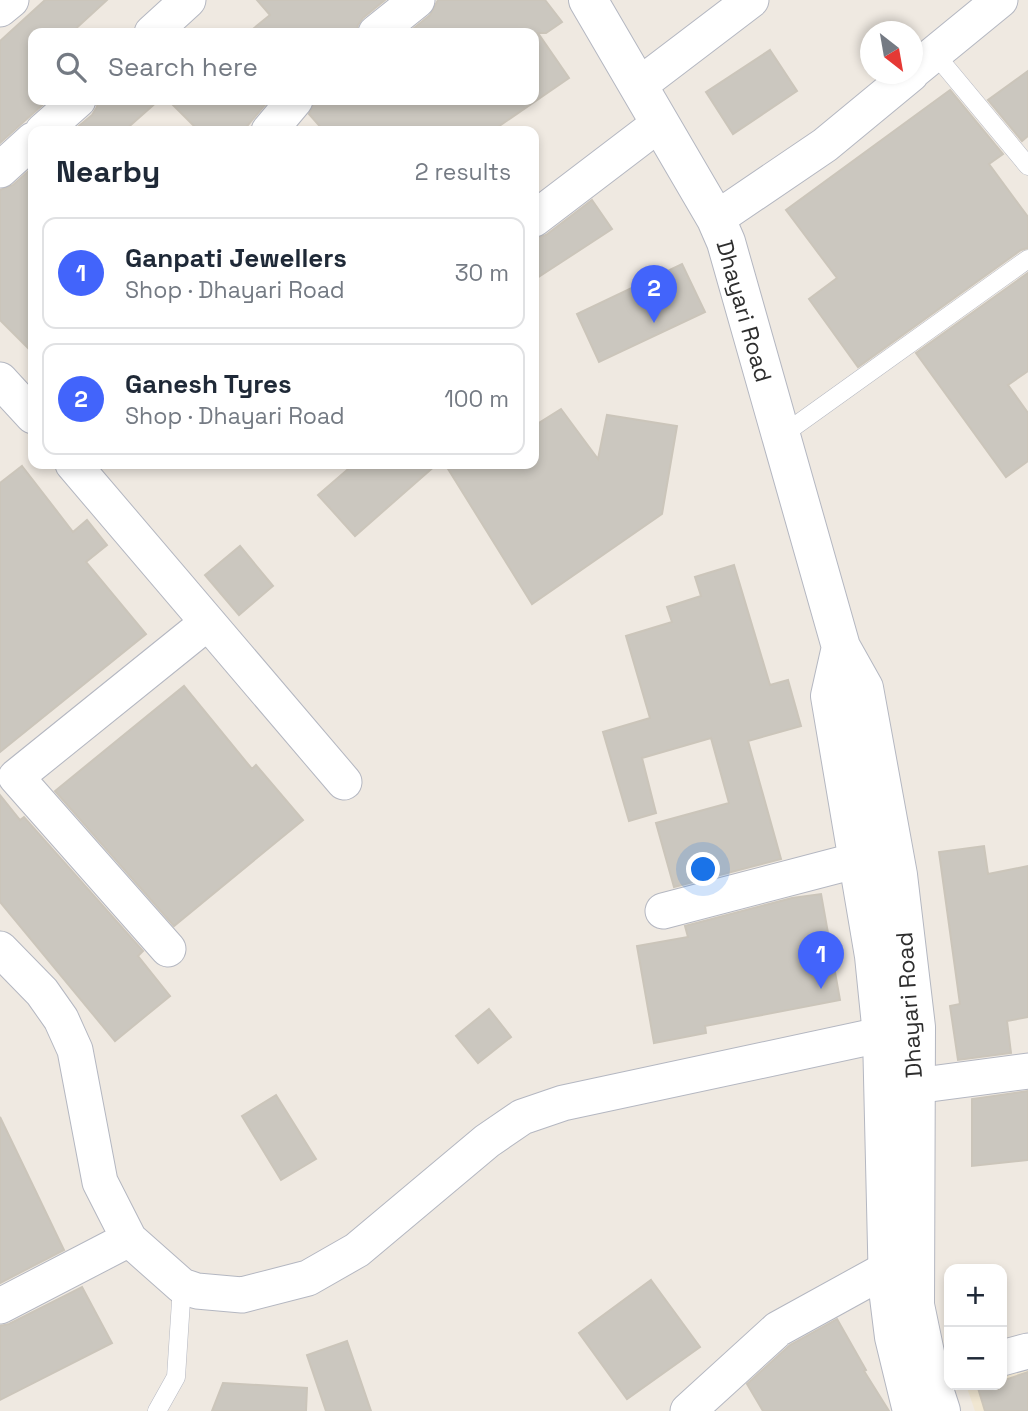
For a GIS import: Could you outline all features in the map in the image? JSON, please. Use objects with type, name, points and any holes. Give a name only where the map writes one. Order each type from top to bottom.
[{"type":"main road","name":"Dhayari Road","points":[[587,0],[716,219],[726,242],[841,647],[864,688],[898,876],[899,1031],[887,1269],[894,1337],[912,1411]]},
{"type":"main road","name":"Dhayari Road","points":[[841,647],[830,696],[874,956],[915,1086],[915,1305],[940,1386]]},
{"type":"street","points":[[0,9],[11,0]]},
{"type":"street","points":[[157,28],[188,0]]},
{"type":"street","points":[[382,28],[417,0]]},
{"type":"street","points":[[638,86],[751,0]]},
{"type":"street","points":[[923,64],[1000,0]]},
{"type":"street","points":[[716,219],[825,145],[899,84]]},
{"type":"street","points":[[49,126],[72,105]]},
{"type":"street","points":[[273,126],[291,105]]},
{"type":"street","points":[[539,215],[660,123]]},
{"type":"street","points":[[0,170],[28,145]]},
{"type":"street","points":[[77,469],[344,782]]},
{"type":"street","points":[[168,948],[16,777],[207,623]]},
{"type":"street","points":[[663,911],[858,860]]},
{"type":"street","points":[[0,949],[42,992],[61,1019],[75,1050],[100,1182],[129,1239],[182,1286],[197,1291],[242,1295],[308,1278],[357,1250],[487,1141],[522,1117],[563,1103],[899,1031]]},
{"type":"street","points":[[915,1086],[1028,1071]]},
{"type":"street","points":[[0,1306],[129,1239]]},
{"type":"street","points":[[688,1411],[779,1329],[887,1269]]},
{"type":"street","points":[[1007,1357],[1028,1351]]},
{"type":"lane","points":[[923,70],[1028,166]]},
{"type":"lane","points":[[781,436],[1028,259]]},
{"type":"lane","points":[[157,1411],[176,1377],[182,1286]]},
{"type":"shaded area","points":[[1028,1364],[1028,1411],[975,1411],[968,1390],[1007,1390],[1007,1370]]},
{"type":"building","points":[[45,0],[107,0],[76,28],[28,28],[28,105],[42,105],[0,143],[0,41]]},
{"type":"building","points":[[257,0],[385,0],[363,18],[357,28],[254,28],[270,15]]},
{"type":"building","points":[[438,0],[545,0],[562,22],[546,33],[539,33],[539,28],[414,28],[430,15]]},
{"type":"building","points":[[539,34],[569,78],[539,99]]},
{"type":"building","points":[[770,50],[797,91],[733,134],[706,92]]},
{"type":"building","points":[[1028,71],[1028,136],[1022,141],[988,100]]},
{"type":"building","points":[[950,90],[1003,154],[989,164],[1028,217],[1028,248],[1021,250],[858,367],[809,299],[837,278],[786,210]]},
{"type":"building","points":[[153,105],[130,126],[79,126],[97,107]]},
{"type":"building","points":[[173,105],[265,105],[247,126],[194,126]]},
{"type":"building","points":[[313,105],[530,105],[499,126],[320,126],[309,114]]},
{"type":"building","points":[[28,172],[28,348],[0,320],[0,190],[13,185]]},
{"type":"building","points":[[592,200],[612,229],[539,277],[539,237],[546,235]]},
{"type":"building","points":[[682,264],[705,312],[599,362],[577,314]]},
{"type":"building","points":[[1028,273],[1028,371],[1008,385],[1028,413],[1028,461],[1006,477],[916,353]]},
{"type":"building","points":[[561,409],[598,459],[607,415],[677,426],[662,514],[532,604],[448,469],[539,469],[539,423]]},
{"type":"building","points":[[22,466],[73,532],[87,520],[107,545],[86,562],[146,634],[0,752],[0,483]]},
{"type":"building","points":[[348,469],[431,469],[355,536],[318,495]]},
{"type":"building","points":[[240,546],[273,586],[239,615],[205,575]]},
{"type":"building","points":[[734,565],[770,685],[788,680],[801,726],[748,741],[781,859],[674,887],[656,823],[729,803],[711,738],[642,758],[656,813],[629,821],[603,732],[650,718],[626,636],[672,622],[667,607],[701,596],[695,577]]},
{"type":"building","points":[[184,686],[252,769],[256,765],[303,820],[174,926],[55,791]]},
{"type":"building","points":[[0,795],[20,820],[24,817],[143,951],[138,956],[170,996],[115,1041],[0,902]]},
{"type":"building","points":[[984,846],[988,874],[1028,866],[1028,1017],[1007,1021],[1011,1053],[958,1060],[950,1006],[960,1004],[939,852]]},
{"type":"building","points":[[821,894],[840,1000],[705,1026],[706,1033],[654,1043],[637,946],[688,937],[685,926],[792,898]]},
{"type":"building","points":[[489,1009],[511,1037],[478,1063],[456,1036]]},
{"type":"building","points":[[1028,1091],[1028,1160],[972,1166],[972,1099]]},
{"type":"building","points":[[276,1095],[316,1159],[281,1180],[242,1116]]},
{"type":"building","points":[[0,1117],[64,1250],[0,1283]]},
{"type":"building","points":[[651,1280],[700,1347],[627,1399],[579,1333]]},
{"type":"building","points":[[82,1287],[112,1343],[0,1400],[0,1326]]},
{"type":"building","points":[[837,1319],[889,1411],[763,1411],[747,1384],[790,1345]]},
{"type":"building","points":[[347,1341],[371,1411],[326,1411],[307,1355]]},
{"type":"building","points":[[1028,1372],[1028,1411],[985,1411],[979,1390],[1007,1390],[1007,1379]]},
{"type":"building","points":[[223,1383],[307,1388],[306,1411],[212,1411]]},
{"type":"place","name":"Ganesh Tyres","points":[[654,323]]},
{"type":"place","name":"Ganpati Jewellers","points":[[821,989]]}]
